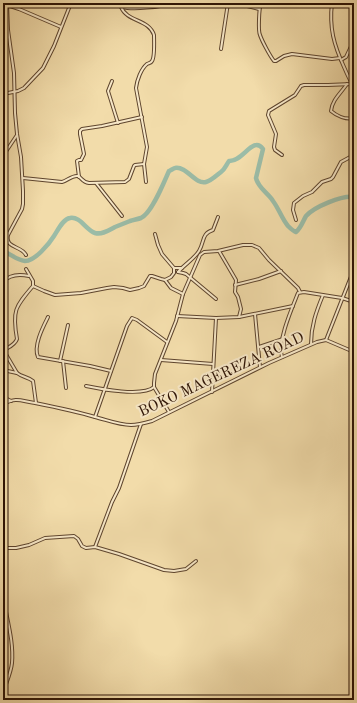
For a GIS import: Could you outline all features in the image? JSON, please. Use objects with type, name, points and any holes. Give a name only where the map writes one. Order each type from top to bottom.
[{"type":"street","points":[[3,94],[21,90],[28,86],[43,68],[52,50],[70,3]]},
{"type":"street","points":[[113,3],[122,7],[130,8],[166,5],[172,3]]},
{"type":"street","points":[[221,49],[228,3]]},
{"type":"street","points":[[235,3],[259,9]]},
{"type":"street","points":[[261,3],[259,9],[259,34],[274,61],[292,54],[340,60],[346,58],[354,40]]},
{"type":"street","points":[[295,3],[310,5],[312,3]]},
{"type":"street","points":[[332,3],[330,16],[333,38],[340,60],[354,87]]},
{"type":"street","points":[[344,3],[354,6]]},
{"type":"street","points":[[26,255],[24,251],[13,247],[7,238],[20,214],[23,205],[21,158],[17,134],[14,73],[8,30],[7,4],[61,27]]},
{"type":"street","points":[[122,7],[123,12],[149,27],[154,35],[154,58],[144,68],[136,88],[147,146],[144,164],[146,182]]},
{"type":"street","points":[[3,32],[8,30]]},
{"type":"street","points":[[112,81],[108,91],[118,123]]},
{"type":"street","points":[[347,84],[332,104],[331,111],[339,116],[349,119],[354,118]]},
{"type":"street","points":[[282,155],[275,150],[274,147],[276,134],[268,115],[269,111],[293,97],[301,86],[304,85],[352,84]]},
{"type":"street","points":[[142,117],[80,130],[84,154],[81,160],[77,161],[79,177],[83,182],[96,183],[128,181],[134,166],[144,164]]},
{"type":"street","points":[[351,132],[354,126]]},
{"type":"street","points":[[3,156],[17,134]]},
{"type":"street","points":[[296,220],[293,210],[294,203],[314,190],[322,182],[331,179],[341,162],[354,155]]},
{"type":"street","points":[[22,178],[65,182],[73,177],[79,177]]},
{"type":"street","points":[[96,183],[122,216]]},
{"type":"street","points":[[178,272],[198,253],[205,234],[213,230],[218,217]]},
{"type":"street","points":[[155,234],[162,254],[174,268],[174,273]]},
{"type":"street","points":[[169,412],[154,387],[155,374],[168,342],[189,277],[198,257],[202,253],[243,245],[252,245],[259,248],[269,260],[298,288],[300,292]]},
{"type":"street","points":[[218,251],[236,280],[235,292],[241,309],[239,317]]},
{"type":"street","points":[[174,268],[182,268]]},
{"type":"street","points":[[26,269],[33,281],[33,286],[16,310],[14,318],[17,339],[14,344],[4,350],[17,373],[20,376],[33,381],[36,403]]},
{"type":"street","points":[[326,340],[354,269]]},
{"type":"street","points":[[235,285],[259,279],[281,271]]},
{"type":"street","points":[[164,280],[171,277],[174,273],[184,273],[216,299]]},
{"type":"street","points":[[3,282],[14,275],[29,276]]},
{"type":"street","points":[[33,286],[51,294],[60,295],[90,292],[114,287],[130,290],[144,286],[150,276],[152,276],[164,280],[171,288],[183,294]]},
{"type":"street","points":[[300,292],[342,298],[354,302]]},
{"type":"street","points":[[282,357],[280,349],[282,339],[293,306],[298,293],[300,292]]},
{"type":"street","points":[[311,344],[313,321],[323,295]]},
{"type":"street","points":[[177,316],[216,318],[239,317],[293,306]]},
{"type":"street","points":[[255,314],[260,367]]},
{"type":"street","points":[[48,317],[36,348],[37,355],[40,358],[111,371]]},
{"type":"street","points":[[95,417],[127,326],[132,318],[168,342]]},
{"type":"street","points":[[212,392],[216,318]]},
{"type":"street","points":[[66,388],[61,361],[68,325]]},
{"type":"street","points":[[259,347],[282,339]]},
{"type":"street","name":"BOKO MAGEREZA ROAD","points":[[3,404],[16,399],[44,404],[124,424],[142,424],[152,421],[260,367],[311,344],[326,340],[354,352]]},
{"type":"street","points":[[161,360],[213,364]]},
{"type":"street","points":[[3,370],[17,373]]},
{"type":"street","points":[[86,386],[131,392],[151,389],[156,390]]},
{"type":"street","points":[[3,397],[11,401]]},
{"type":"street","points":[[95,548],[142,424]]},
{"type":"street","points":[[3,548],[16,548],[29,545],[45,538],[70,535],[78,539],[82,546],[86,548],[95,548],[119,554],[169,570],[174,571],[186,569],[196,561]]},
{"type":"street","points":[[3,595],[12,652],[12,664],[3,693]]},
{"type":"waterway","points":[[3,251],[16,258],[25,261],[29,260],[41,252],[63,223],[70,218],[77,219],[95,233],[105,232],[141,218],[153,204],[169,171],[174,168],[179,168],[198,181],[206,182],[222,171],[229,161],[239,158],[255,145],[263,149],[256,178],[257,182],[269,195],[286,223],[294,231],[296,232],[298,230],[306,216],[315,209],[328,202],[354,197]]}]
